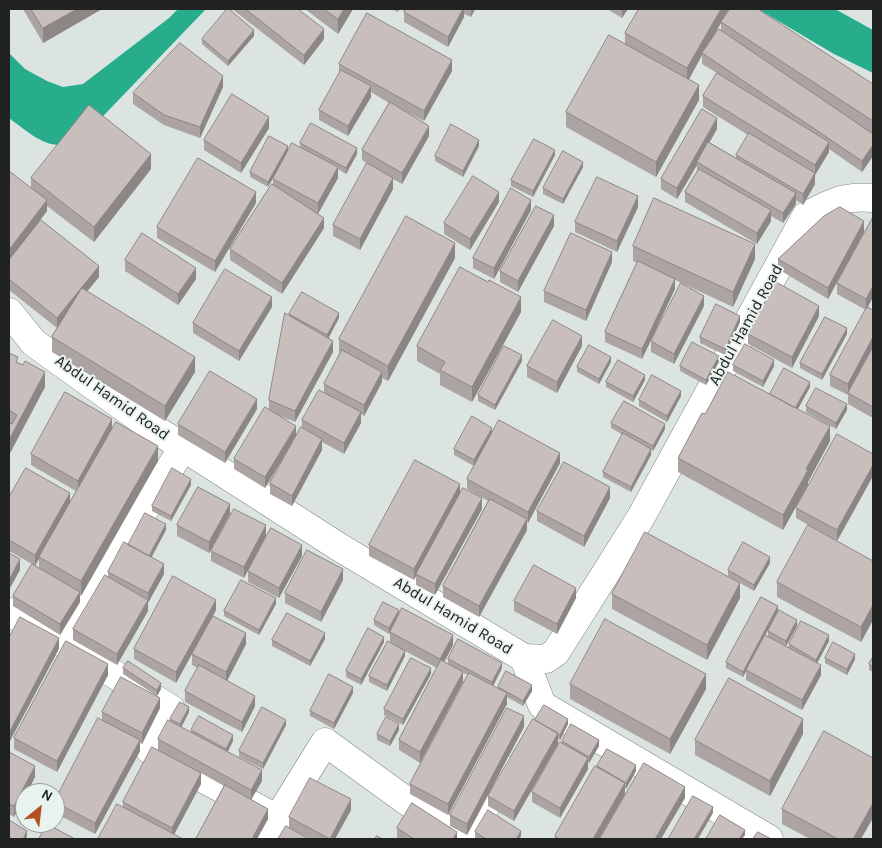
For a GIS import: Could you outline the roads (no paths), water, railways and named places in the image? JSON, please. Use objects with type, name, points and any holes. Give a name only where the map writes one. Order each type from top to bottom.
[{"type":"street","name":"Abdul Hamid Road","points":[[9,312],[34,343],[146,424],[339,547],[524,658],[546,659],[556,652],[640,517],[806,216],[832,203],[855,196],[873,198]]},
{"type":"street","points":[[63,643],[183,447]]},
{"type":"street","points":[[9,612],[172,709],[150,750],[272,829],[325,742],[459,839]]},
{"type":"street","points":[[524,658],[542,705],[769,839]]},
{"type":"street","points":[[467,839],[542,705]]}]
